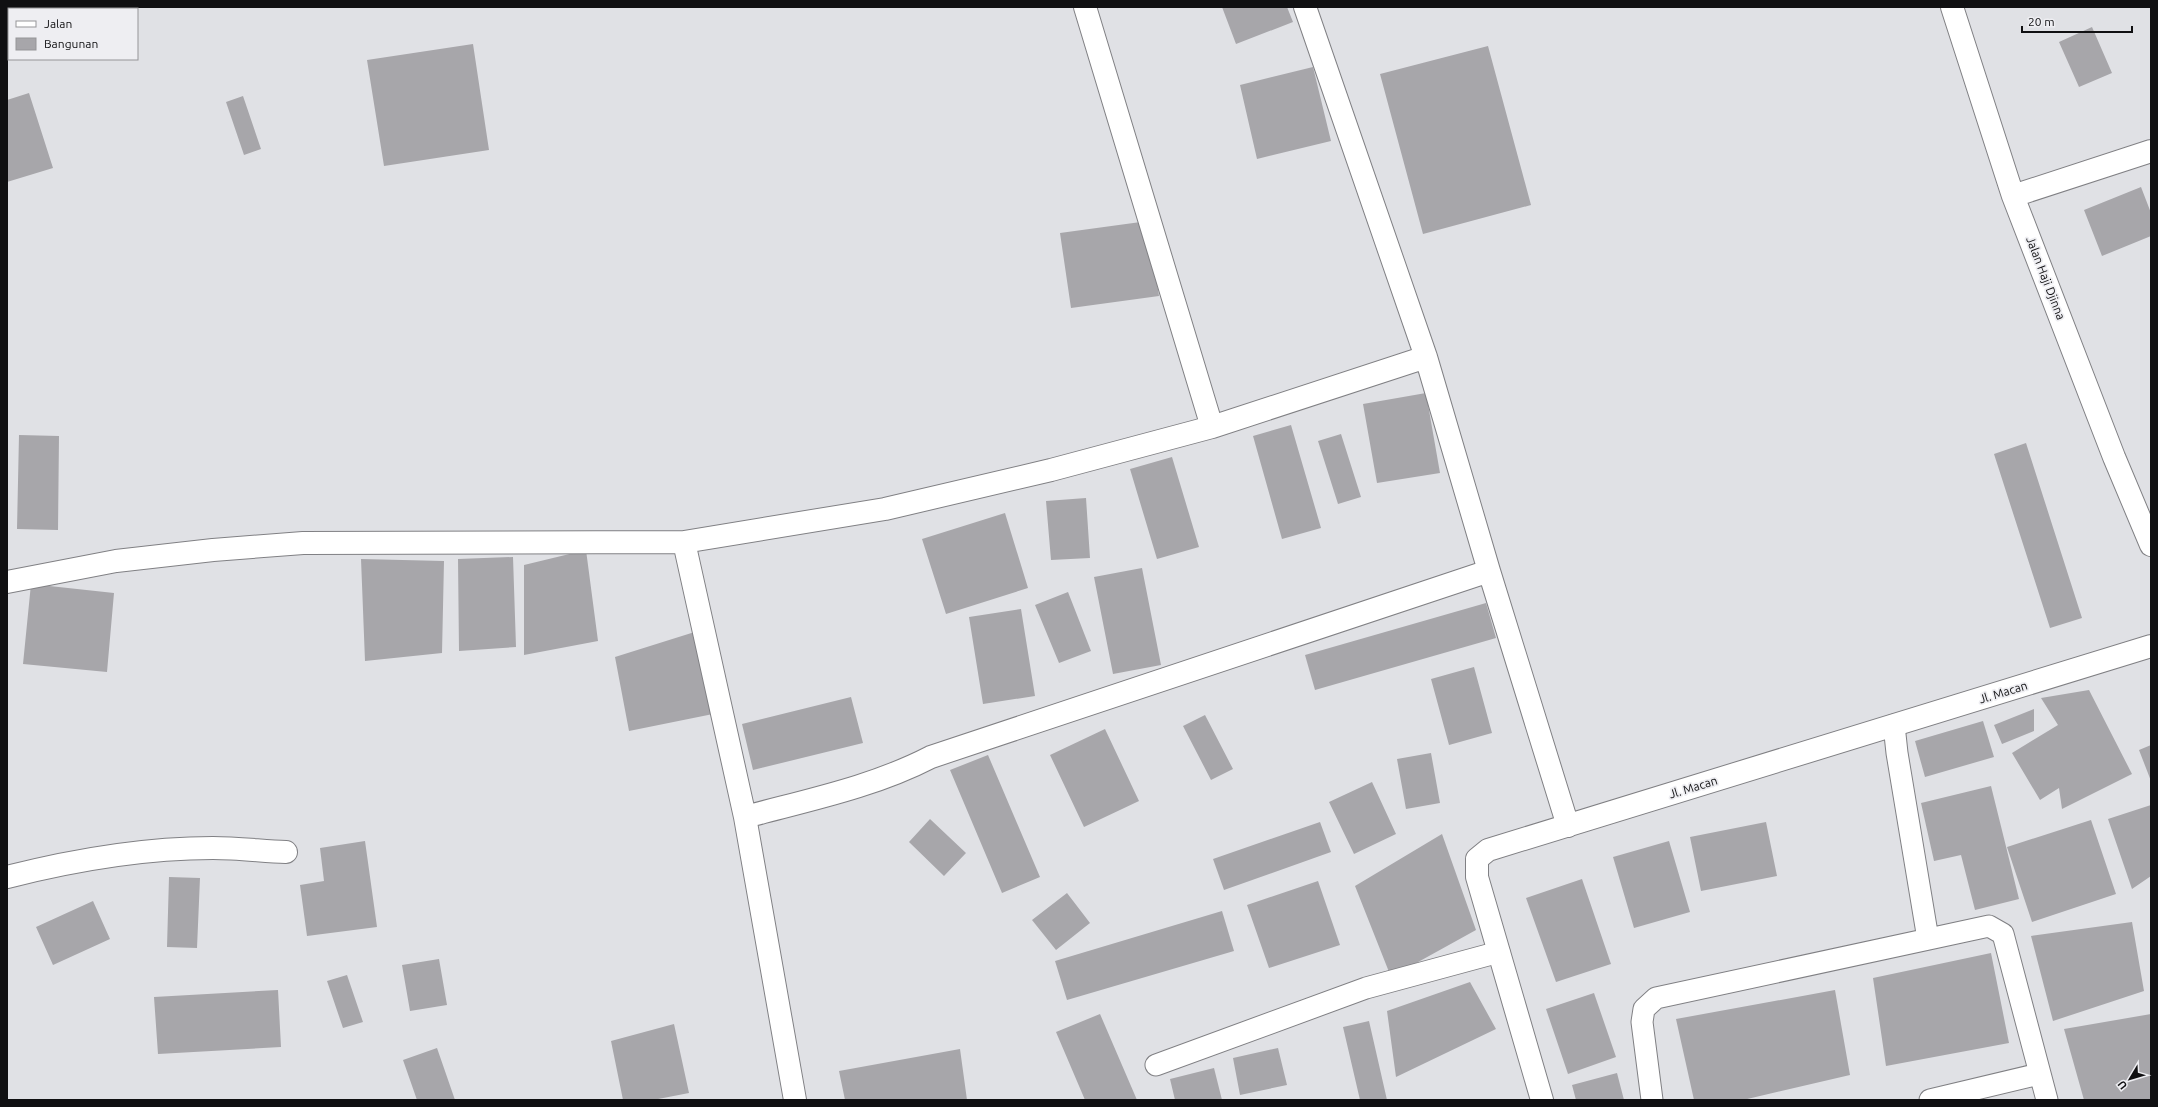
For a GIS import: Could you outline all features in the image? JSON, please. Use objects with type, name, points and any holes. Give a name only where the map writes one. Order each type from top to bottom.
[{"type":"street","points":[[1085,7],[1212,427]]},
{"type":"street","points":[[1305,7],[1426,357],[1489,571],[1568,826]]},
{"type":"street","name":"Jalan Haji Djinna","points":[[1952,7],[2013,196],[2114,457],[2151,545]]},
{"type":"street","points":[[2013,196],[2151,151]]},
{"type":"street","points":[[7,582],[116,561],[302,543],[684,542],[884,509],[1051,470],[1212,427],[1426,357]]},
{"type":"street","points":[[684,542],[744,817],[795,1100]]},
{"type":"street","points":[[744,817],[875,782],[904,771],[931,758],[1489,571]]},
{"type":"street","name":"Jl. Macan","points":[[1542,1100],[1477,877],[1477,859],[1488,850],[2151,646]]},
{"type":"street","points":[[7,877],[64,862],[110,855],[212,848],[286,852]]},
{"type":"lane","points":[[1894,725],[1897,753],[1928,939]]},
{"type":"lane","points":[[1652,1100],[1642,1022],[1644,1009],[1656,998],[1989,926],[2003,934],[2047,1100]]},
{"type":"lane","points":[[1156,1065],[1366,988],[1499,952]]},
{"type":"lane","points":[[1930,1100],[2039,1074]]},
{"type":"building","points":[[1222,7],[1287,7],[1293,22],[1236,44]]},
{"type":"building","points":[[2092,27],[2112,73],[2079,87],[2059,42]]},
{"type":"building","points":[[473,44],[489,150],[384,166],[367,60]]},
{"type":"building","points":[[1488,46],[1531,205],[1423,234],[1380,74]]},
{"type":"building","points":[[1313,67],[1331,141],[1257,159],[1240,85]]},
{"type":"building","points":[[29,93],[53,168],[7,182],[7,100]]},
{"type":"building","points":[[243,96],[261,149],[244,155],[226,102]]},
{"type":"building","points":[[2141,187],[2151,213],[2151,236],[2102,256],[2084,210]]},
{"type":"building","points":[[1148,221],[1159,296],[1071,308],[1060,233]]},
{"type":"building","points":[[1426,393],[1440,473],[1377,483],[1363,404]]},
{"type":"building","points":[[1291,425],[1321,528],[1282,539],[1253,436]]},
{"type":"building","points":[[1341,434],[1361,497],[1338,504],[1318,441]]},
{"type":"building","points":[[19,435],[59,436],[58,530],[17,529]]},
{"type":"building","points":[[2026,443],[2082,618],[2050,628],[1994,454]]},
{"type":"building","points":[[1172,457],[1199,547],[1157,559],[1130,469]]},
{"type":"building","points":[[1086,498],[1090,558],[1051,560],[1046,501]]},
{"type":"building","points":[[1005,513],[1028,588],[946,614],[922,539]]},
{"type":"building","points":[[586,550],[598,641],[524,655],[524,565]]},
{"type":"building","points":[[513,557],[516,647],[459,651],[458,559]]},
{"type":"building","points":[[361,559],[444,561],[442,653],[365,661]]},
{"type":"building","points":[[1142,568],[1161,665],[1113,674],[1094,577]]},
{"type":"building","points":[[31,584],[114,593],[107,672],[23,664]]},
{"type":"building","points":[[1068,592],[1091,651],[1059,663],[1035,605]]},
{"type":"building","points":[[1486,603],[1496,638],[1315,690],[1305,655]]},
{"type":"building","points":[[1021,609],[1035,696],[983,704],[969,617]]},
{"type":"building","points":[[701,630],[713,714],[629,731],[615,657]]},
{"type":"building","points":[[1474,667],[1492,733],[1449,745],[1431,679]]},
{"type":"building","points":[[2089,690],[2132,774],[2062,809],[2059,788],[2040,800],[2012,753],[2058,725],[2041,698]]},
{"type":"building","points":[[851,697],[863,743],[753,770],[742,724]]},
{"type":"building","points":[[2034,709],[2034,731],[2002,744],[1994,725]]},
{"type":"building","points":[[1205,715],[1233,769],[1211,780],[1183,726]]},
{"type":"building","points":[[1983,721],[1994,757],[1925,777],[1915,741]]},
{"type":"building","points":[[1105,729],[1139,801],[1084,827],[1050,755]]},
{"type":"building","points":[[2151,745],[2151,781],[2139,750]]},
{"type":"building","points":[[1431,753],[1440,803],[1406,809],[1397,759]]},
{"type":"building","points":[[988,755],[1040,877],[1002,893],[950,770]]},
{"type":"building","points":[[1372,782],[1396,834],[1354,854],[1329,802]]},
{"type":"building","points":[[1991,786],[2019,899],[1975,910],[1961,855],[1934,861],[1921,803]]},
{"type":"building","points":[[2151,805],[2151,876],[2132,889],[2108,819]]},
{"type":"building","points":[[930,819],[966,853],[944,876],[909,842]]},
{"type":"building","points":[[2091,820],[2116,894],[2032,922],[2007,847]]},
{"type":"building","points":[[1320,822],[1331,852],[1224,890],[1213,859]]},
{"type":"building","points":[[1766,822],[1777,876],[1701,891],[1690,837]]},
{"type":"building","points":[[1442,834],[1476,930],[1391,977],[1355,886]]},
{"type":"building","points":[[365,841],[377,927],[307,936],[300,885],[324,881],[320,848]]},
{"type":"building","points":[[1669,841],[1690,912],[1634,928],[1613,857]]},
{"type":"building","points":[[169,877],[200,878],[197,948],[167,947]]},
{"type":"building","points":[[1582,879],[1611,964],[1556,982],[1526,898]]},
{"type":"building","points":[[1318,881],[1340,945],[1269,968],[1247,905]]},
{"type":"building","points":[[1067,893],[1090,923],[1056,950],[1032,920]]},
{"type":"building","points":[[93,901],[110,939],[53,965],[36,927]]},
{"type":"building","points":[[1222,911],[1234,951],[1067,1000],[1055,961]]},
{"type":"building","points":[[2132,922],[2144,991],[2053,1021],[2031,936]]},
{"type":"building","points":[[1991,953],[2009,1043],[1886,1066],[1873,978]]},
{"type":"building","points":[[439,959],[447,1005],[410,1011],[402,965]]},
{"type":"building","points":[[347,975],[363,1022],[343,1028],[327,981]]},
{"type":"building","points":[[1470,982],[1496,1029],[1396,1077],[1387,1011]]},
{"type":"building","points":[[278,990],[281,1047],[158,1054],[154,997]]},
{"type":"building","points":[[1835,990],[1850,1075],[1743,1100],[1694,1100],[1676,1019]]},
{"type":"building","points":[[1594,993],[1616,1057],[1568,1074],[1546,1009]]},
{"type":"building","points":[[1100,1014],[1137,1100],[1085,1100],[1056,1032]]},
{"type":"building","points":[[2151,1014],[2151,1100],[2084,1100],[2064,1029]]},
{"type":"building","points":[[1369,1021],[1387,1100],[1360,1100],[1343,1027]]},
{"type":"building","points":[[674,1024],[689,1093],[653,1100],[623,1100],[611,1041]]},
{"type":"building","points":[[437,1048],[455,1100],[417,1100],[403,1060]]},
{"type":"building","points":[[1278,1048],[1287,1085],[1240,1095],[1233,1058]]},
{"type":"building","points":[[960,1049],[967,1100],[845,1100],[839,1071]]},
{"type":"building","points":[[1214,1068],[1222,1100],[1175,1100],[1170,1079]]},
{"type":"building","points":[[1617,1073],[1624,1100],[1576,1100],[1572,1085]]}]
